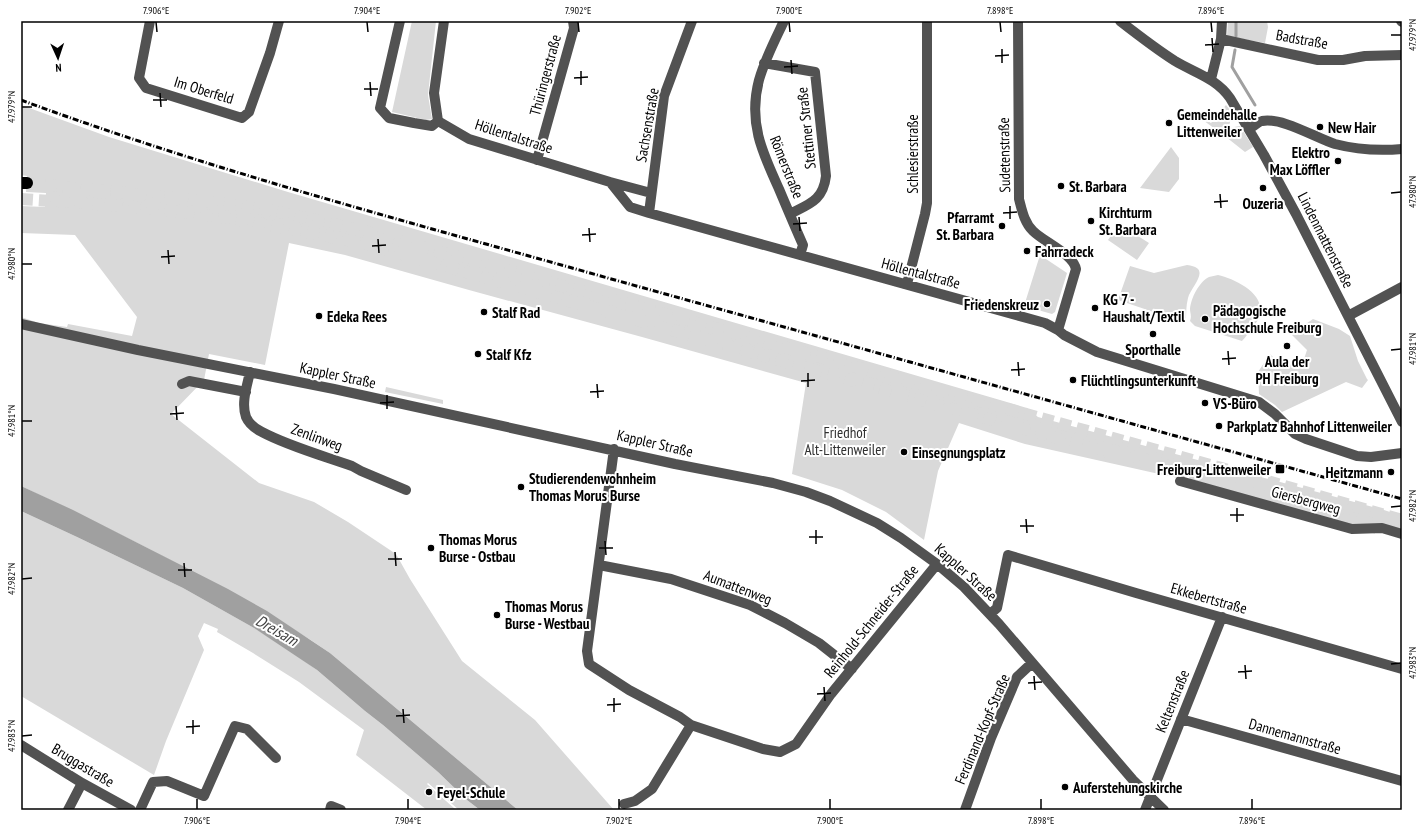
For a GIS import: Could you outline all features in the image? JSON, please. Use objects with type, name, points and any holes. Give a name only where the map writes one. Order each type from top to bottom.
[{"type":"street","name":"Im Oberfeld","points":[[150,21],[139,78],[146,88],[242,118],[249,112],[270,53],[279,21]]},
{"type":"street","points":[[400,21],[380,108],[389,118],[414,123],[435,123],[434,93],[444,21]]},
{"type":"street","name":"Thüringerstraße","points":[[537,160],[574,28],[573,21]]},
{"type":"street","name":"Sachsenstraße","points":[[649,213],[664,96],[692,21]]},
{"type":"street","name":"Römerstraße","points":[[784,21],[764,63],[759,82],[755,117],[757,134],[762,152],[803,245],[800,255]]},
{"type":"street","name":"Schlesierstraße","points":[[907,284],[927,203],[927,21]]},
{"type":"street","name":"Sudetenstraße","points":[[1018,21],[1019,199],[1026,221],[1032,230],[1068,257],[1075,264],[1076,269],[1058,330]]},
{"type":"street","name":"Lindenmattenstraße","points":[[1120,21],[1176,62],[1211,79],[1224,89],[1250,129],[1296,214],[1402,422]]},
{"type":"street","points":[[1211,79],[1221,39],[1222,21]]},
{"type":"street","name":"Badstraße","points":[[1221,39],[1318,60],[1343,60],[1365,56],[1402,55]]},
{"type":"street","name":"Stettiner Straße","points":[[764,63],[815,72],[826,176],[825,187],[819,197],[810,204],[790,214]]},
{"type":"street","points":[[1250,129],[1262,121],[1274,122],[1286,124],[1334,144],[1375,151],[1402,149]]},
{"type":"street","name":"Höllentalstraße","points":[[435,123],[469,139],[651,193]]},
{"type":"street","name":"Höllentalstraße","points":[[610,182],[630,207],[1030,318],[1045,323],[1064,335],[1097,352],[1259,402],[1275,414],[1295,434],[1306,439],[1357,456],[1371,457],[1402,454]]},
{"type":"street","points":[[1348,316],[1402,287]]},
{"type":"street","name":"Kappler Straße","points":[[21,324],[130,348],[334,389],[614,449],[718,473],[773,483],[806,492],[854,512],[877,523],[901,538],[937,564],[964,587],[990,614],[1129,775],[1164,810]]},
{"type":"street","name":"Zenlinweg","points":[[250,372],[243,405],[246,418],[251,425],[261,432],[352,466],[406,490]]},
{"type":"street","points":[[182,384],[189,381],[246,392]]},
{"type":"street","name":"Reinhold-Schneider-Straße","points":[[614,449],[587,651],[589,664],[629,690],[680,717],[691,725],[763,749],[780,752],[796,744],[831,694],[937,564]]},
{"type":"street","name":"Giersbergweg","points":[[1180,481],[1352,529],[1382,528],[1402,534]]},
{"type":"street","name":"Ekkebertstraße","points":[[990,614],[997,608],[1008,555],[1402,669]]},
{"type":"street","name":"Aumattenweg","points":[[599,565],[670,579],[750,605],[819,643],[852,669]]},
{"type":"street","name":"Keltenstraße","points":[[1145,810],[1222,617]]},
{"type":"street","name":"Ferdinand-Kopf-Straße","points":[[965,810],[991,738],[1018,677],[1032,663]]},
{"type":"street","name":"Dannemannstraße","points":[[1181,719],[1402,781]]},
{"type":"street","points":[[624,804],[635,802],[652,789],[691,725]]},
{"type":"street","points":[[140,810],[153,782],[167,781],[204,796],[235,726],[247,729],[276,758]]},
{"type":"street","name":"Bruggastraße","points":[[21,745],[82,783],[131,810]]},
{"type":"street","points":[[68,810],[82,783]]},
{"type":"street","points":[[330,808],[341,810]]},
{"type":"green space","points":[[412,21],[436,21],[428,95],[432,119],[426,120],[392,112]]},
{"type":"green space","points":[[1228,21],[1267,21],[1268,27],[1265,43],[1227,36]]},
{"type":"green space","name":"Friedhof Alt-Littenweiler","points":[[21,105],[109,137],[288,192],[1027,408],[1038,417],[1384,510],[1402,516],[1402,530],[1352,525],[1190,481],[1188,471],[1171,466],[1168,476],[1025,444],[959,423],[938,471],[924,540],[886,512],[842,490],[792,474],[806,383],[345,255],[289,243],[265,365],[209,354],[204,380],[171,414],[259,483],[314,502],[348,522],[396,554],[410,579],[462,661],[535,720],[614,810],[518,810],[330,653],[318,645],[293,629],[178,564],[21,486],[21,317],[39,323],[67,327],[68,324],[132,336],[137,317],[75,235],[21,233],[21,206],[45,207],[46,193],[26,192],[27,176],[21,175]]},
{"type":"green space","points":[[1226,105],[1234,115],[1230,119],[1230,123],[1222,134],[1200,118],[1201,116],[1211,123]]},
{"type":"green space","points":[[1240,126],[1253,147],[1245,152],[1226,137],[1234,127]]},
{"type":"green space","points":[[1171,147],[1179,158],[1179,179],[1169,192],[1140,188]]},
{"type":"green space","points":[[1119,224],[1149,243],[1137,260],[1108,240]]},
{"type":"green space","points":[[1040,255],[1067,273],[1055,312],[1052,314],[1024,306]]},
{"type":"green space","points":[[1187,265],[1195,267],[1199,270],[1200,274],[1188,298],[1186,307],[1186,323],[1118,300],[1130,266],[1154,273]]},
{"type":"green space","points":[[1218,275],[1247,288],[1258,300],[1260,315],[1242,341],[1195,326],[1190,321],[1190,309],[1196,291],[1205,279]]},
{"type":"green space","points":[[1313,319],[1339,329],[1350,336],[1358,361],[1368,380],[1362,388],[1346,382],[1282,412],[1259,394],[1258,372],[1270,354],[1276,360],[1296,366],[1304,359],[1307,350],[1291,334]]},
{"type":"green space","points":[[386,387],[443,400],[443,404],[385,392]]},
{"type":"green space","points":[[21,511],[183,588],[254,628],[289,650],[317,670],[383,725],[480,810],[459,810],[428,783],[427,784],[455,809],[427,810],[356,755],[364,730],[299,682],[217,632],[218,629],[204,623],[198,636],[204,650],[166,741],[154,775],[21,696]]},
{"type":"water","name":"Dreisam","points":[[21,486],[73,510],[228,589],[267,611],[330,653],[518,810],[480,810],[467,800],[438,772],[317,670],[254,628],[183,588],[21,511]]},
{"type":"waterway","points":[[1236,21],[1236,36]]},
{"type":"waterway","points":[[1235,50],[1232,67],[1255,105]]},
{"type":"tunnel","points":[[27,183],[204,201],[270,210],[364,231],[1243,474],[1402,520]]},
{"type":"tunnel","points":[[21,199],[177,211],[262,224],[366,244],[1377,528]]},
{"type":"railway","points":[[21,100],[168,151],[316,196],[1402,499]]},
{"type":"place","name":"Gemeindehalle Littenweiler","points":[[1169,123]]},
{"type":"place","name":"New Hair","points":[[1320,127]]},
{"type":"place","name":"Elektro Max Löffler","points":[[1338,161]]},
{"type":"place","name":"St. Barbara","points":[[1061,186]]},
{"type":"place","name":"Ouzeria","points":[[1263,188]]},
{"type":"place","name":"Kirchturm St. Barbara","points":[[1091,221]]},
{"type":"place","name":"Pfarramt St. Barbara","points":[[1002,226]]},
{"type":"place","name":"Fahrradeck","points":[[1027,251]]},
{"type":"place","name":"Friedenskreuz","points":[[1047,304]]},
{"type":"place","name":"KG 7 - Haushalt/Textil","points":[[1095,308]]},
{"type":"place","name":"Stalf Rad","points":[[484,312]]},
{"type":"place","name":"Edeka Rees","points":[[319,316]]},
{"type":"place","name":"Pädagogische Hochschule Freiburg","points":[[1205,319]]},
{"type":"place","name":"Sporthalle","points":[[1153,334]]},
{"type":"place","name":"Aula der PH Freiburg","points":[[1287,346]]},
{"type":"place","name":"Stalf Kfz","points":[[478,354]]},
{"type":"place","name":"Flüchtlingsunterkunft","points":[[1073,380]]},
{"type":"place","name":"VS-Büro","points":[[1205,403]]},
{"type":"place","name":"Parkplatz Bahnhof Littenweiler","points":[[1219,426]]},
{"type":"place","name":"Einsegnungsplatz","points":[[904,452]]},
{"type":"place","name":"Freiburg-Littenweiler","points":[[1280,469]]},
{"type":"place","name":"Heitzmann","points":[[1391,472]]},
{"type":"place","name":"Studierendenwohnheim Thomas Morus Burse","points":[[521,487]]},
{"type":"place","name":"Thomas Morus Burse - Ostbau","points":[[431,548]]},
{"type":"place","name":"Thomas Morus Burse - Westbau","points":[[497,615]]},
{"type":"place","name":"Auferstehungskirche","points":[[1065,787]]},
{"type":"place","name":"Feyel-Schule","points":[[429,792]]}]
